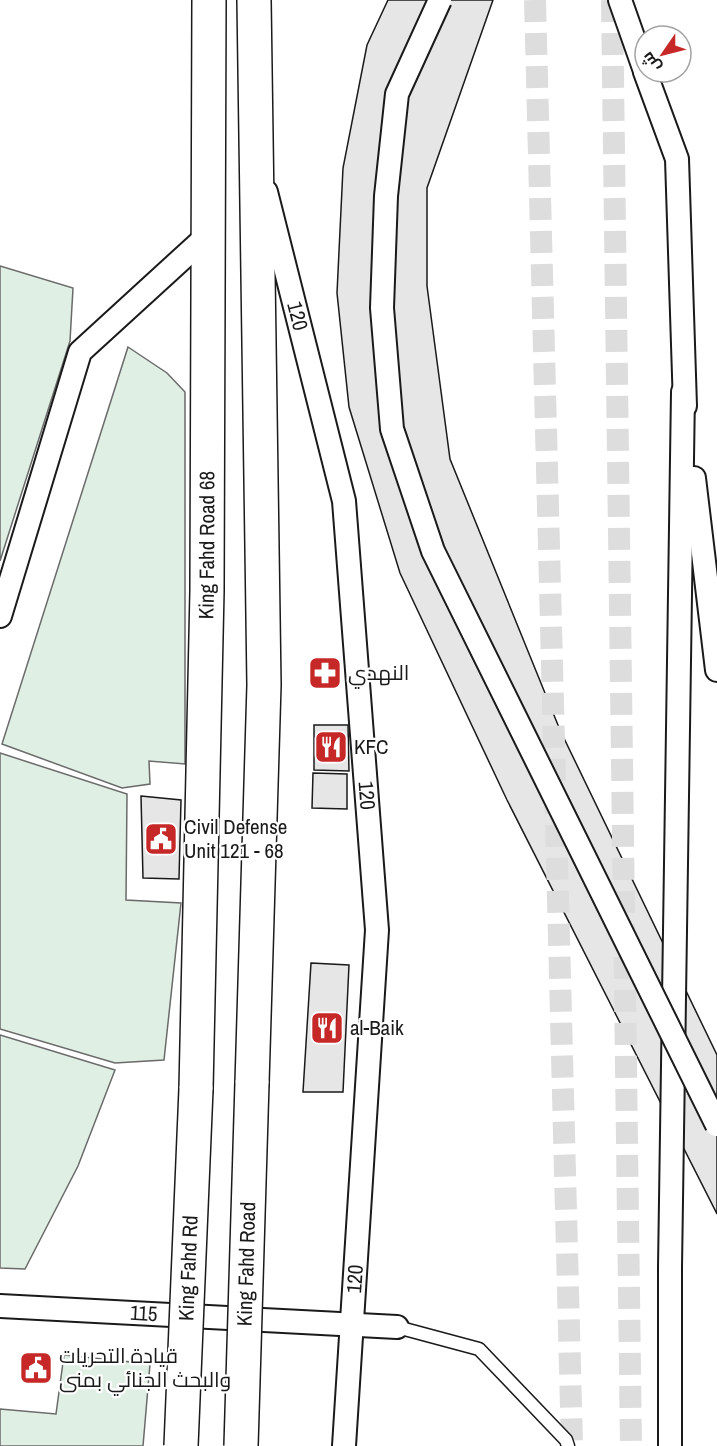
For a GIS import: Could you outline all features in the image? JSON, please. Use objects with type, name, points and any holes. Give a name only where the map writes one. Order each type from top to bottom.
[{"type":"main road","name":"King Fahd Road 68","points":[[196,1089],[207,591],[209,0]]},
{"type":"main road","points":[[254,0],[256,153]]},
{"type":"main road","name":"King Fahd Road","points":[[241,1446],[264,686],[256,153]]},
{"type":"main road","name":"King Fahd Rd","points":[[181,1446],[196,1089]]},
{"type":"street","points":[[440,0],[397,94],[387,184],[382,308],[392,429],[432,551],[717,1125]]},
{"type":"street","points":[[620,0],[633,37]]},
{"type":"street","points":[[650,84],[677,159],[683,392],[670,1268],[670,1446]]},
{"type":"street","name":"120","points":[[256,153],[344,501],[377,930],[344,1446]]},
{"type":"street","points":[[0,616],[80,352],[208,235]]},
{"type":"street","points":[[683,392],[717,670]]},
{"type":"street","name":"115","points":[[0,1306],[397,1327]]},
{"type":"lane","points":[[397,1327],[479,1349],[566,1440],[568,1446]]},
{"type":"green space","points":[[0,266],[73,288],[70,341],[0,561]]},
{"type":"green space","points":[[128,347],[167,373],[185,392],[185,764],[149,761],[150,784],[122,788],[2,744]]},
{"type":"green space","points":[[0,753],[127,794],[126,900],[181,903],[164,1060],[115,1063],[0,1029]]},
{"type":"green space","points":[[0,1035],[115,1070],[78,1166],[25,1269],[0,1268]]},
{"type":"green space","points":[[64,1355],[150,1364],[143,1446],[0,1446],[0,1409],[56,1414]]},
{"type":"building","points":[[388,0],[493,0],[427,188],[427,286],[450,459],[560,730],[717,1055],[717,1214],[507,800],[400,573],[349,407],[337,293],[343,168],[367,45]]},
{"type":"building","name":"KFC","points":[[314,725],[348,725],[349,771],[314,770]]},
{"type":"building","points":[[313,773],[347,774],[347,809],[312,808]]},
{"type":"building","name":"Civil Defense Unit 121 - 68","points":[[141,796],[181,800],[179,879],[143,878]]},
{"type":"building","name":"al-Baik","points":[[311,963],[349,965],[343,1092],[303,1092]]},
{"type":"tunnel","points":[[535,0],[572,1446]]},
{"type":"tunnel","points":[[612,0],[631,1446]]},
{"type":"place","name":"النهدي","points":[[325,673]]},
{"type":"place","name":"KFC","points":[[331,747]]},
{"type":"place","name":"Civil Defense Unit 121 - 68","points":[[161,839]]},
{"type":"place","name":"al-Baik","points":[[327,1028]]},
{"type":"place","name":"قيادة التحريات والبحث الجنائي بمنى","points":[[36,1368]]}]
